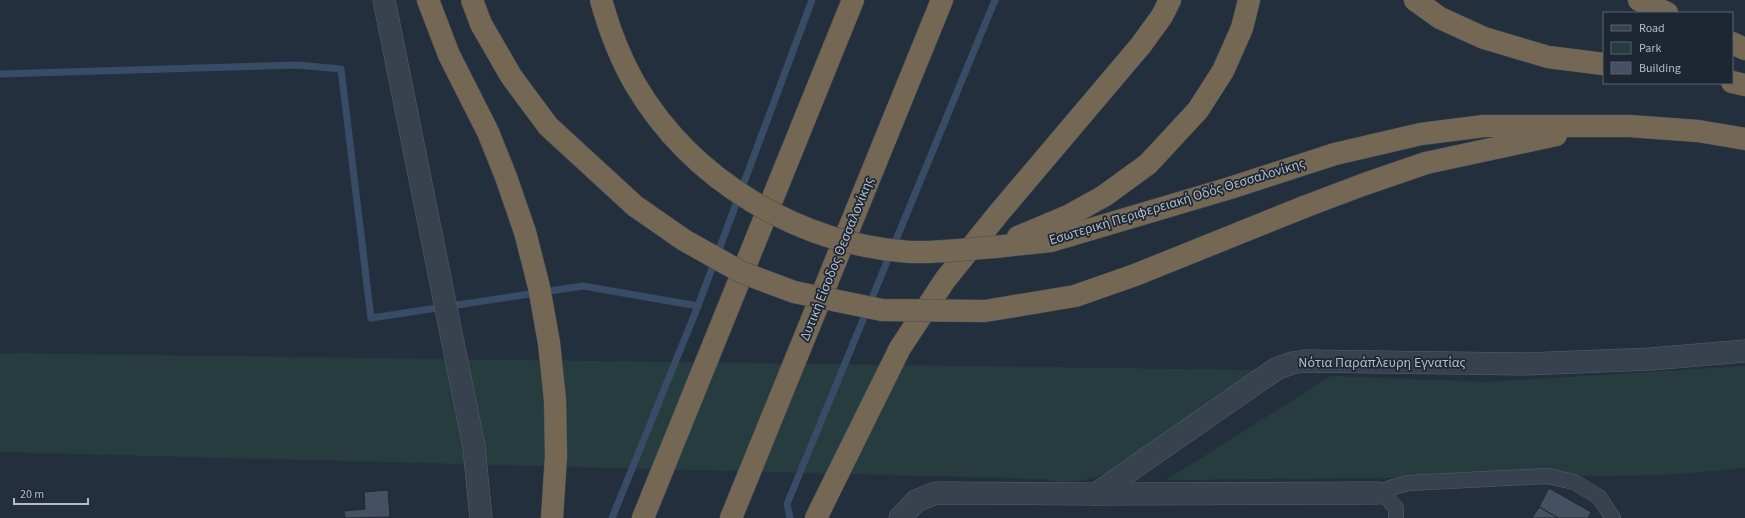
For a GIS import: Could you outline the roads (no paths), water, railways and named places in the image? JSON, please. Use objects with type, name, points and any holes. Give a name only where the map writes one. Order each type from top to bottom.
[{"type":"highway","points":[[428,0],[449,55],[488,132],[506,178],[525,232],[539,287],[549,343],[554,400],[556,456],[552,516]]},
{"type":"highway","points":[[472,0],[481,24],[511,76],[548,126],[629,201],[684,240],[741,272],[794,292],[882,310],[985,311],[1075,296],[1135,275],[1362,185],[1426,163],[1598,127]]},
{"type":"highway","name":"Εσωτερική Περιφερειακή Οδός Θεσσαλονίκης","points":[[601,0],[609,28],[636,84],[668,130],[691,154],[717,177],[746,199],[798,226],[830,238],[859,245],[910,252],[936,252],[1051,241],[1230,188],[1335,154],[1421,134],[1484,126],[1629,126],[1698,131],[1745,139]]},
{"type":"highway","points":[[643,518],[853,0]]},
{"type":"highway","name":"Δυτική Είσοδος Θεσσαλονίκης","points":[[731,518],[942,0]]},
{"type":"highway","points":[[816,518],[900,348],[945,280],[998,214],[1141,45],[1162,16],[1170,0]]},
{"type":"highway","points":[[995,247],[1068,216],[1104,196],[1148,164],[1198,110],[1223,71],[1242,28],[1249,0]]},
{"type":"highway","points":[[1415,0],[1440,18],[1484,38],[1548,57],[1603,64]]},
{"type":"highway","points":[[1639,0],[1665,12]]},
{"type":"highway","points":[[1733,43],[1745,49]]},
{"type":"highway","points":[[1733,82],[1745,85]]},
{"type":"street","points":[[384,0],[474,447],[481,518]]},
{"type":"street","name":"Νότια Παράπλευρη Εγνατίας","points":[[1096,494],[1276,369],[1292,363],[1304,361],[1526,364],[1651,359],[1745,351]]},
{"type":"street","points":[[900,518],[916,501],[936,493],[1378,493]]},
{"type":"lane","points":[[1378,493],[1409,483],[1548,476],[1574,482],[1599,497],[1612,518]]},
{"type":"lane","points":[[1378,493],[1388,499],[1396,508],[1396,518]]},
{"type":"waterway","points":[[0,74],[297,65],[341,69],[371,318],[583,286],[698,306],[812,0]]},
{"type":"waterway","points":[[790,518],[787,504],[995,0]]},
{"type":"waterway","points":[[612,518],[698,306]]}]
